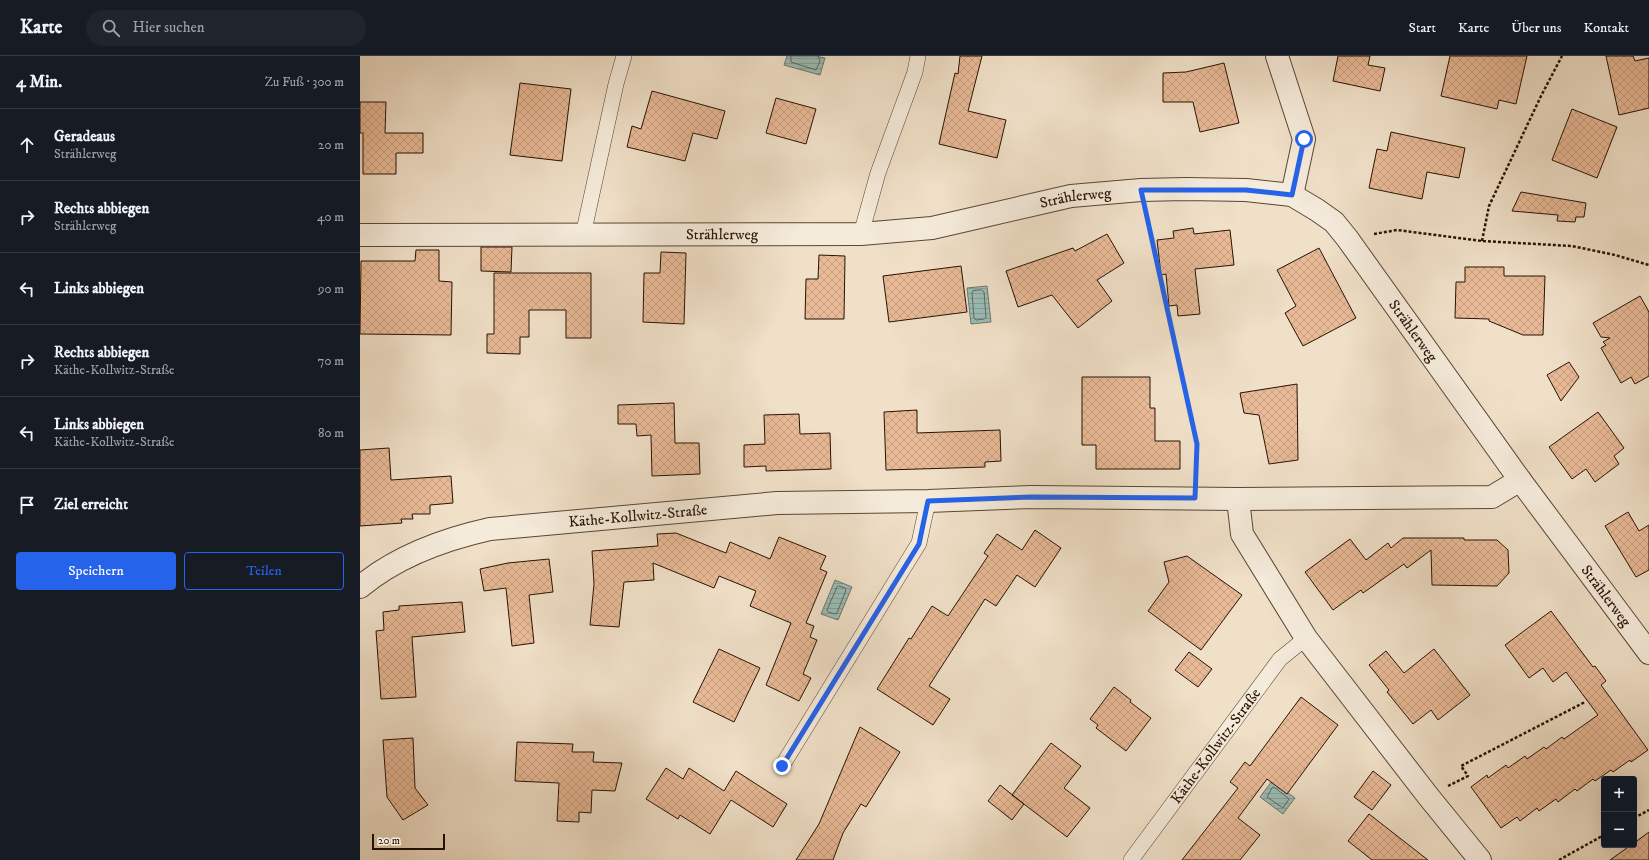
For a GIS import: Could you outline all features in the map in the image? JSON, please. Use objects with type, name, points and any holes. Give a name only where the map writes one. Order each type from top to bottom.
[{"type":"street","points":[[1277,56],[1304,139],[1292,195]]},
{"type":"street","name":"Strählerweg","points":[[360,235],[861,234],[932,228],[1072,196],[1141,190],[1246,190],[1292,195],[1334,222],[1347,238],[1520,480],[1649,653]]},
{"type":"street","points":[[1480,860],[1428,796],[1306,638],[1242,534],[1238,499],[1492,497],[1520,480]]},
{"type":"street","name":"Käthe-Kollwitz-Straße","points":[[360,587],[393,565],[418,553],[455,538],[490,530],[777,503],[928,501],[1032,497],[1238,499]]},
{"type":"lane","points":[[583,235],[616,84],[624,56]]},
{"type":"lane","points":[[861,234],[878,173],[915,72],[918,56]]},
{"type":"lane","points":[[782,766],[919,544],[928,501]]},
{"type":"lane","name":"Käthe-Kollwitz-Straße","points":[[1131,860],[1280,659],[1306,638]]},
{"type":"path","points":[[1482,241],[1489,206],[1541,96],[1562,56]]},
{"type":"path","points":[[1141,190],[1197,444],[1195,498]]},
{"type":"path","points":[[1397,230],[1482,241],[1572,246],[1649,264]]},
{"type":"path","points":[[1428,796],[1468,776],[1462,766],[1585,702]]},
{"type":"path","points":[[1637,816],[1649,810]]},
{"type":"path","points":[[1558,860],[1601,837]]},
{"type":"water","points":[[787,56],[816,56],[825,58],[820,75],[784,65]]},
{"type":"water","points":[[987,286],[991,322],[971,324],[967,288]]},
{"type":"water","points":[[835,580],[852,587],[838,620],[821,614]]},
{"type":"water","points":[[1272,781],[1295,798],[1283,814],[1260,797]]},
{"type":"building","points":[[960,56],[982,56],[968,111],[1006,120],[997,158],[939,144],[955,73],[958,74]]},
{"type":"building","points":[[1338,56],[1370,56],[1368,65],[1385,68],[1380,91],[1333,81]]},
{"type":"building","points":[[1450,56],[1527,56],[1516,104],[1499,100],[1497,109],[1441,96]]},
{"type":"building","points":[[1606,56],[1633,56],[1635,61],[1649,58],[1649,108],[1619,115]]},
{"type":"building","points":[[1224,63],[1239,123],[1200,132],[1193,102],[1163,102],[1163,73],[1186,72]]},
{"type":"building","points":[[520,83],[571,89],[562,161],[510,155]]},
{"type":"building","points":[[652,91],[725,111],[717,139],[693,133],[685,161],[627,147],[632,126],[641,129]]},
{"type":"building","points":[[776,98],[816,109],[806,144],[766,133]]},
{"type":"building","points":[[360,102],[386,102],[385,133],[423,133],[423,153],[396,153],[396,174],[363,174],[363,133],[360,133]]},
{"type":"building","points":[[1572,109],[1617,127],[1597,178],[1552,160]]},
{"type":"building","points":[[1391,132],[1465,148],[1459,178],[1427,172],[1422,199],[1369,188],[1377,149],[1387,151]]},
{"type":"building","points":[[1521,192],[1586,203],[1584,217],[1576,217],[1575,222],[1557,221],[1558,215],[1512,211]]},
{"type":"building","points":[[1193,228],[1194,234],[1230,230],[1234,265],[1195,269],[1200,314],[1178,316],[1177,305],[1169,306],[1166,274],[1161,275],[1157,240],[1174,238],[1173,231]]},
{"type":"building","points":[[1107,234],[1124,263],[1097,280],[1112,301],[1078,328],[1052,295],[1018,307],[1006,271],[1073,248],[1075,251]]},
{"type":"building","points":[[481,247],[512,247],[511,272],[481,271]]},
{"type":"building","points":[[1319,248],[1356,318],[1303,346],[1285,313],[1296,306],[1277,270]]},
{"type":"building","points":[[416,250],[439,250],[439,281],[452,282],[451,335],[360,334],[361,261],[415,261]]},
{"type":"building","points":[[661,252],[686,253],[684,324],[643,322],[644,273],[660,273]]},
{"type":"building","points":[[819,255],[845,256],[844,319],[805,319],[806,279],[818,279]]},
{"type":"building","points":[[961,266],[967,312],[889,322],[883,276]]},
{"type":"building","points":[[1465,267],[1504,267],[1504,276],[1545,276],[1543,335],[1523,335],[1489,321],[1489,319],[1455,318],[1456,282],[1465,282]]},
{"type":"building","points":[[494,273],[591,273],[591,338],[566,338],[566,310],[529,310],[529,337],[520,337],[520,354],[487,353],[487,334],[494,334]]},
{"type":"building","points":[[1640,296],[1649,312],[1649,376],[1635,384],[1631,377],[1621,383],[1601,348],[1606,345],[1603,342],[1610,338],[1601,337],[1593,323]]},
{"type":"building","points":[[1569,362],[1579,377],[1561,401],[1547,375]]},
{"type":"building","points":[[1082,377],[1150,377],[1150,408],[1155,408],[1155,441],[1180,441],[1180,469],[1096,469],[1096,445],[1082,445]]},
{"type":"building","points":[[1297,384],[1298,460],[1269,464],[1259,415],[1244,413],[1240,393]]},
{"type":"building","points":[[674,403],[675,443],[699,443],[700,474],[652,476],[651,435],[637,436],[636,424],[618,424],[618,405]]},
{"type":"building","points":[[917,410],[917,433],[1000,430],[1001,461],[985,462],[985,467],[886,470],[884,412]]},
{"type":"building","points":[[1598,412],[1624,448],[1614,456],[1619,464],[1595,482],[1586,469],[1572,479],[1549,447]]},
{"type":"building","points":[[799,414],[800,434],[830,433],[831,469],[766,471],[766,466],[744,467],[744,445],[765,444],[764,415]]},
{"type":"building","points":[[389,448],[391,480],[451,476],[453,503],[430,505],[430,514],[412,514],[413,519],[401,519],[402,523],[360,526],[360,450]]},
{"type":"building","points":[[1628,512],[1639,531],[1649,525],[1649,570],[1636,577],[1605,526]]},
{"type":"building","points":[[1035,530],[1061,548],[1035,587],[1017,575],[996,606],[985,599],[929,686],[950,699],[933,725],[877,689],[909,638],[911,639],[932,606],[948,616],[988,556],[984,553],[997,534],[1022,550]]},
{"type":"building","points":[[676,533],[726,553],[730,542],[770,559],[779,537],[826,556],[820,569],[827,572],[806,623],[814,626],[810,637],[817,640],[803,674],[811,678],[799,701],[766,685],[791,623],[750,606],[756,591],[719,576],[714,588],[653,563],[654,580],[624,582],[619,627],[590,625],[594,584],[592,551],[658,546],[657,534]]},
{"type":"building","points":[[1403,538],[1464,538],[1464,540],[1497,540],[1508,550],[1509,573],[1497,586],[1432,585],[1431,550],[1407,568],[1404,564],[1363,593],[1361,590],[1333,610],[1305,572],[1350,539],[1366,560],[1388,543],[1391,548]]},
{"type":"building","points":[[1187,556],[1242,595],[1201,650],[1148,611],[1169,582],[1164,562]]},
{"type":"building","points":[[549,559],[553,592],[529,595],[534,643],[512,646],[506,588],[484,591],[480,569],[508,563]]},
{"type":"building","points":[[462,602],[465,632],[412,637],[416,697],[381,699],[376,631],[384,630],[383,612],[399,610],[399,606]]},
{"type":"building","points":[[1551,611],[1593,667],[1595,666],[1606,681],[1601,685],[1648,750],[1613,772],[1611,770],[1595,781],[1593,779],[1577,791],[1575,789],[1558,802],[1556,799],[1539,811],[1537,808],[1520,821],[1517,817],[1501,828],[1471,787],[1487,775],[1488,778],[1506,765],[1508,768],[1525,756],[1527,759],[1544,747],[1546,749],[1562,737],[1564,739],[1598,715],[1566,672],[1553,682],[1543,668],[1529,678],[1505,645]]},
{"type":"building","points":[[719,649],[760,668],[734,722],[693,702]]},
{"type":"building","points":[[1434,649],[1470,695],[1438,720],[1431,710],[1413,724],[1387,692],[1389,690],[1369,665],[1386,651],[1404,673]]},
{"type":"building","points":[[1189,652],[1212,669],[1198,687],[1175,670]]},
{"type":"building","points":[[1114,687],[1131,700],[1130,702],[1151,718],[1126,751],[1096,728],[1098,725],[1090,719]]},
{"type":"building","points":[[1301,697],[1338,725],[1287,794],[1267,779],[1238,818],[1260,835],[1240,860],[1182,860],[1238,788],[1230,782],[1245,762],[1250,766]]},
{"type":"building","points":[[860,727],[900,752],[866,807],[861,804],[843,833],[833,860],[796,860],[819,824]]},
{"type":"building","points":[[413,738],[415,788],[428,805],[403,820],[387,797],[383,740]]},
{"type":"building","points":[[517,742],[573,744],[572,752],[594,752],[593,762],[622,763],[615,791],[592,790],[591,813],[579,812],[579,822],[557,821],[559,783],[515,781]]},
{"type":"building","points":[[1051,743],[1081,766],[1064,788],[1090,808],[1067,837],[1012,795]]},
{"type":"building","points":[[666,768],[683,779],[689,768],[724,791],[736,771],[787,804],[773,827],[731,800],[710,834],[680,815],[678,819],[646,799]]},
{"type":"building","points":[[1373,771],[1391,785],[1372,810],[1354,797]]},
{"type":"building","points":[[1000,785],[1024,804],[1012,820],[988,801]]},
{"type":"building","points":[[1369,814],[1428,860],[1372,860],[1348,841]]},
{"type":"building","points":[[1649,832],[1649,860],[1610,860],[1627,848],[1637,848],[1637,841]]},
{"type":"route","points":[[782,766],[919,544],[928,501],[1032,497],[1195,498],[1197,444],[1141,190],[1246,190],[1292,195],[1304,139]]}]
